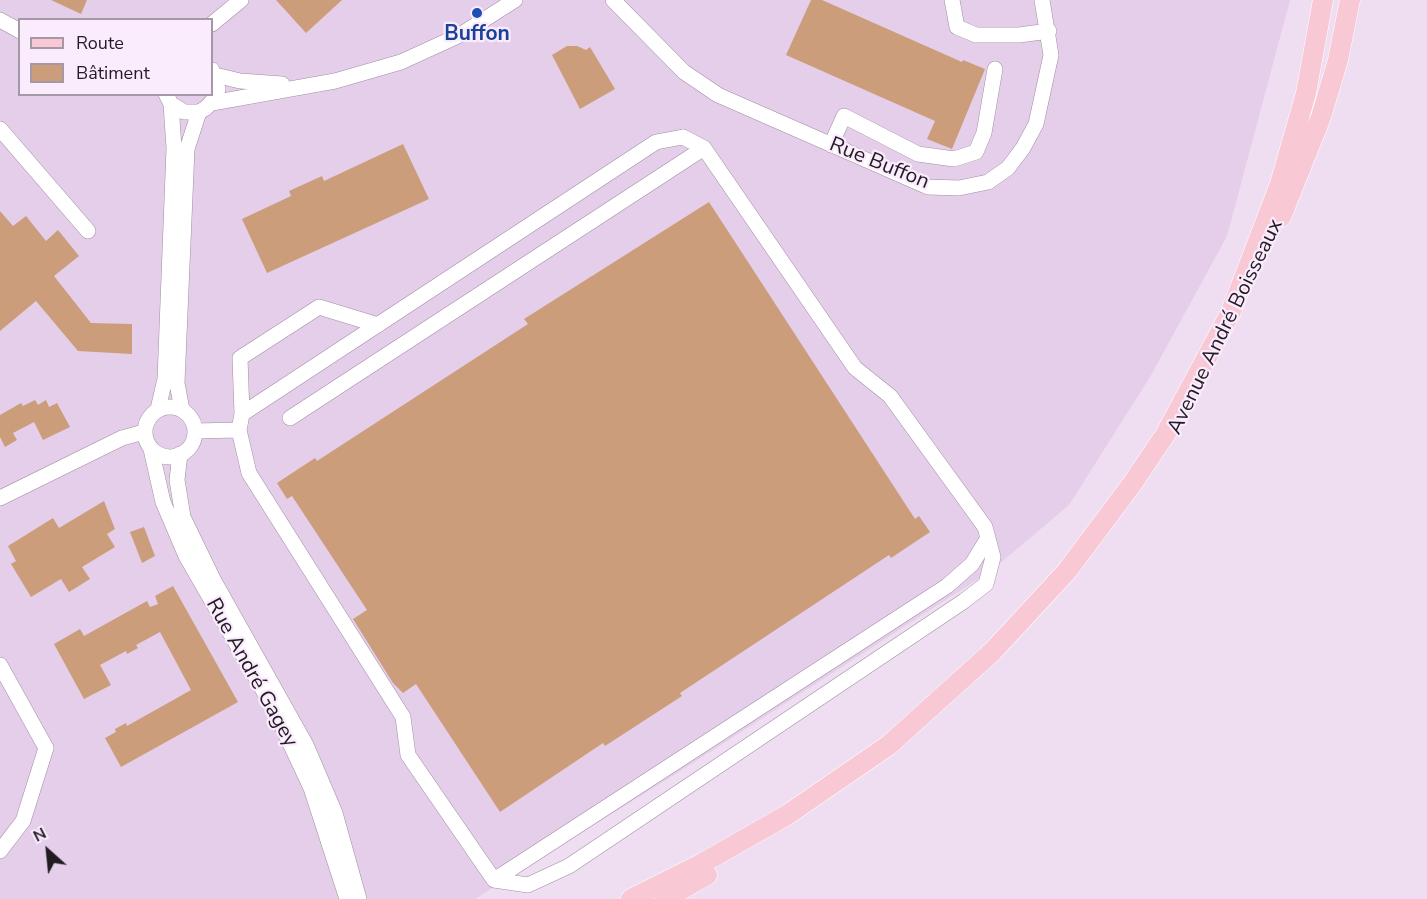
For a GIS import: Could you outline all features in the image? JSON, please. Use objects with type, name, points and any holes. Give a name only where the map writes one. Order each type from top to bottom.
[{"type":"main road","name":"Avenue André Boisseaux","points":[[631,899],[701,864],[787,815],[889,745],[993,651],[1068,571],[1165,435],[1230,314],[1280,184],[1306,93],[1323,0]]},
{"type":"main road","name":"Avenue André Boisseaux","points":[[664,899],[768,840],[849,788],[919,733],[991,669],[1060,596],[1113,529],[1194,403],[1249,289],[1300,175],[1338,60],[1350,0]]},
{"type":"street","points":[[213,23],[242,0]]},
{"type":"street","points":[[169,100],[184,112],[368,73],[434,49],[485,21],[515,0]]},
{"type":"street","name":"Rue Buffon","points":[[613,0],[660,50],[701,85],[739,105],[928,186],[959,188],[988,182],[1008,168],[1023,148],[1036,124],[1051,55],[1049,31],[1042,0]]},
{"type":"street","points":[[952,0],[957,27],[976,35],[1019,35],[1049,31]]},
{"type":"street","points":[[0,20],[18,30]]},
{"type":"street","points":[[831,145],[844,116],[918,154],[954,159],[976,152],[984,133],[996,69]]},
{"type":"street","points":[[213,72],[240,81],[303,86]]},
{"type":"street","points":[[182,410],[177,383],[187,149],[205,108],[218,89],[213,72]]},
{"type":"street","points":[[158,409],[165,379],[174,148],[169,100]]},
{"type":"street","points":[[0,129],[88,231]]},
{"type":"street","points":[[242,414],[378,325],[656,142],[683,137],[704,148],[855,369],[890,396],[985,527],[993,557],[986,584],[569,866],[528,885],[494,880],[408,755],[403,717],[249,473],[239,430],[242,414],[240,358],[318,307],[378,325]]},
{"type":"street","points":[[290,418],[704,148]]},
{"type":"street","points":[[170,406],[182,410],[191,418],[195,431],[191,445],[180,454],[165,456],[151,449],[144,432],[148,419],[158,409],[170,406]]},
{"type":"street","points":[[195,431],[239,430]]},
{"type":"street","points":[[0,498],[112,442],[144,432]]},
{"type":"street","name":"Rue André Gagey","points":[[151,449],[170,521],[186,556],[295,750],[323,818],[347,899]]},
{"type":"street","name":"Rue André Gagey","points":[[180,454],[177,480],[183,517],[214,580],[306,745],[335,813],[359,899]]},
{"type":"street","points":[[494,880],[947,586],[972,564],[988,538]]},
{"type":"street","points":[[0,665],[46,748],[23,821],[0,851]]},
{"type":"street","points":[[683,899],[696,881]]},
{"type":"shaded area","points":[[0,0],[1290,0],[1227,236],[1150,377],[1069,505],[992,570],[679,772],[475,899],[0,899]]},
{"type":"building","points":[[51,0],[87,0],[81,14]]},
{"type":"building","points":[[276,0],[342,0],[306,33]]},
{"type":"building","points":[[811,0],[822,0],[962,62],[963,60],[985,69],[952,149],[927,139],[935,121],[786,55]]},
{"type":"building","points":[[567,46],[577,46],[586,50],[590,47],[615,89],[580,109],[552,55]]},
{"type":"building","points":[[403,144],[429,199],[267,273],[242,219],[291,196],[289,191],[322,176],[324,181]]},
{"type":"building","points":[[709,202],[915,519],[919,516],[930,532],[891,558],[889,555],[680,693],[682,696],[605,746],[603,743],[500,812],[416,684],[403,693],[393,683],[353,619],[367,610],[292,496],[287,499],[277,483],[315,458],[317,461],[528,324],[524,319]]},
{"type":"building","points":[[0,211],[13,226],[26,216],[46,241],[58,230],[79,256],[54,276],[91,323],[132,324],[132,354],[78,351],[36,301],[0,331]]},
{"type":"building","points":[[35,400],[38,405],[46,400],[49,407],[57,403],[70,427],[43,440],[34,422],[13,433],[17,440],[5,447],[0,437],[0,415],[21,403],[23,406]]},
{"type":"building","points":[[104,501],[115,529],[107,534],[115,547],[82,567],[90,579],[69,592],[61,579],[31,597],[11,564],[16,561],[8,546],[53,518],[59,528]]},
{"type":"building","points":[[144,527],[155,556],[142,563],[130,532]]},
{"type":"building","points":[[173,586],[238,702],[121,767],[105,738],[116,732],[115,729],[126,723],[127,726],[191,690],[160,632],[136,645],[138,648],[127,654],[126,651],[100,665],[111,685],[84,699],[54,644],[80,629],[84,636],[147,601],[150,607],[158,604],[155,596]]},
{"type":"place","name":"Buffon","points":[[477,13]]}]
